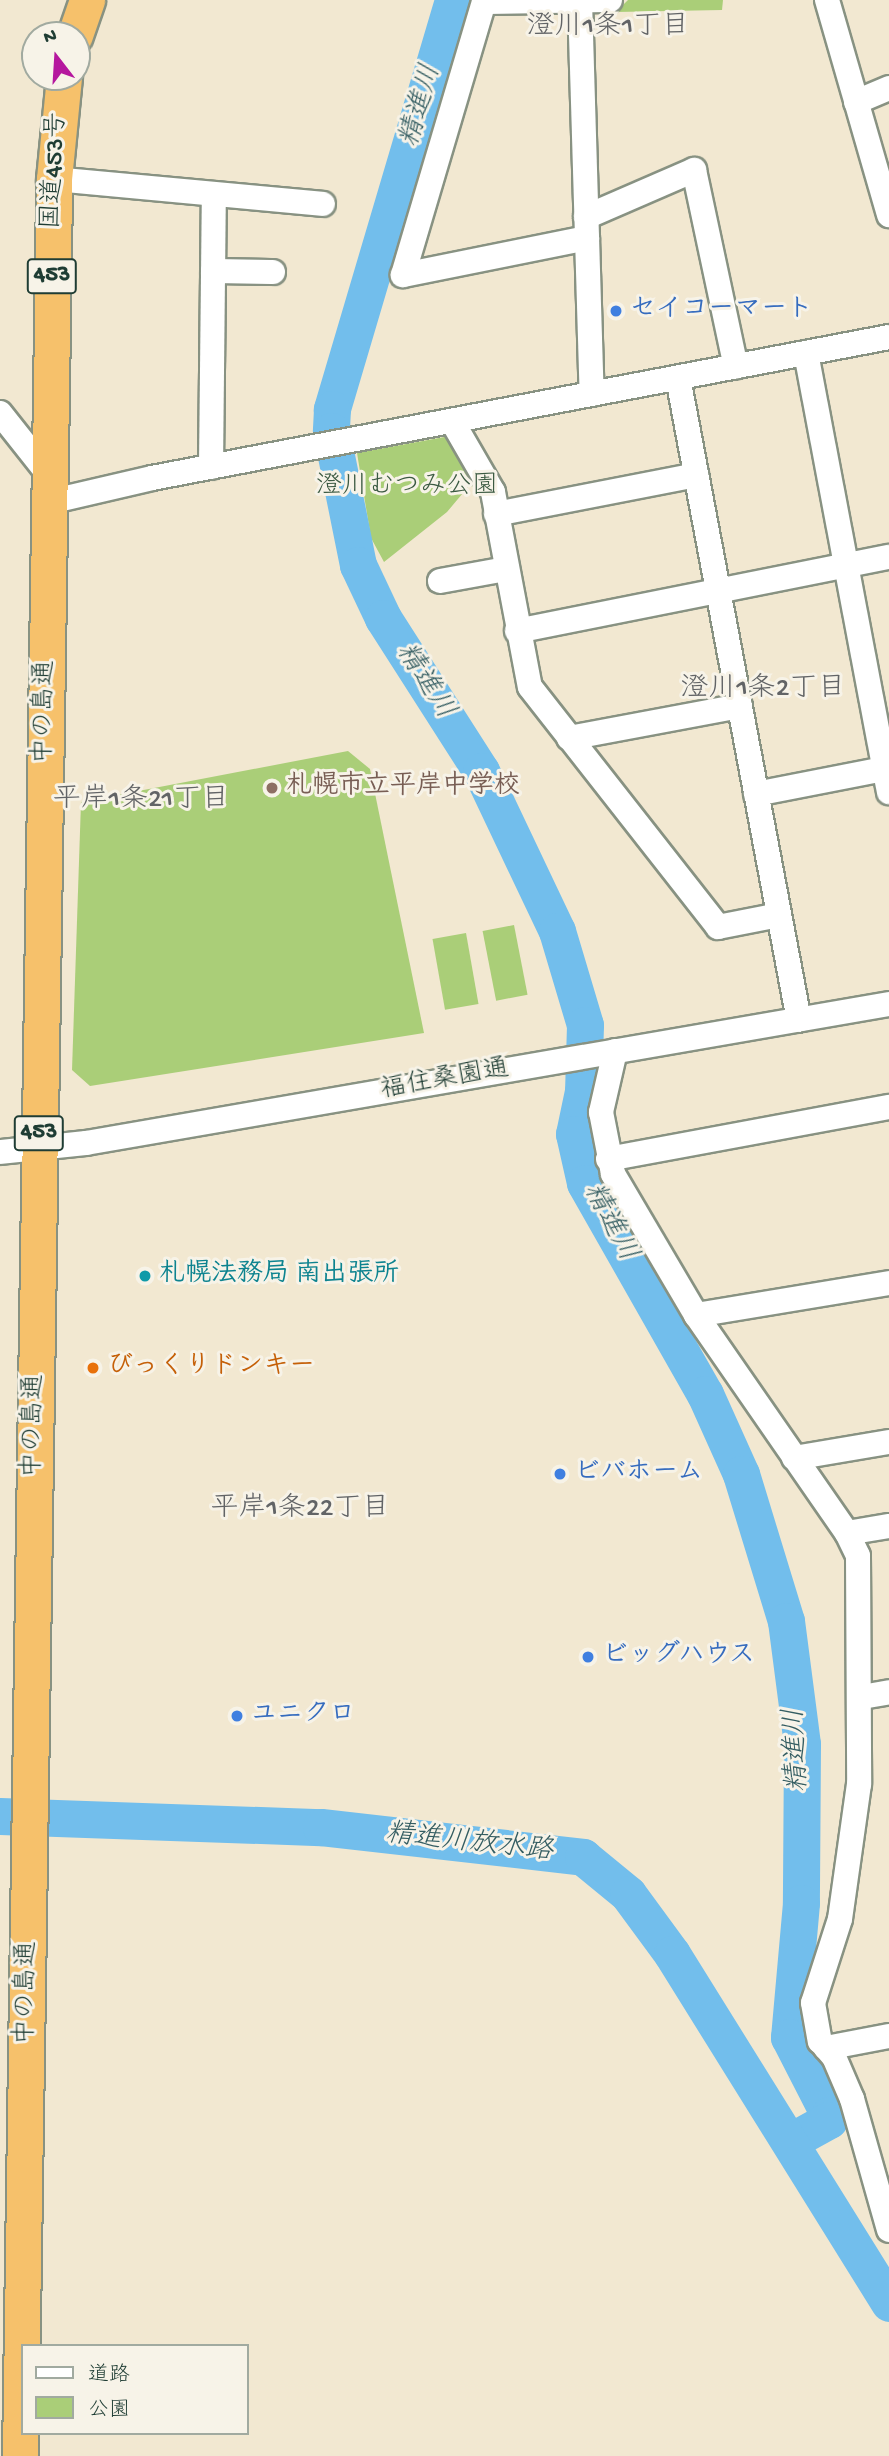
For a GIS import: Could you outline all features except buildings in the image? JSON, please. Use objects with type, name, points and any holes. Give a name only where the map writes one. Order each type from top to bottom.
[{"type":"highway","points":[[80,21],[87,0]]},
{"type":"highway","name":"国道453号","points":[[50,489],[54,178],[63,91]]},
{"type":"highway","name":"中の島通","points":[[22,2344],[50,489]]},
{"type":"highway","name":"中の島通","points":[[20,2456],[21,2401]]},
{"type":"street","points":[[610,0],[484,2],[403,275],[586,228],[694,170],[736,367]]},
{"type":"street","points":[[827,0],[889,215]]},
{"type":"street","points":[[580,1],[592,394]]},
{"type":"street","points":[[856,102],[889,88]]},
{"type":"street","points":[[54,178],[323,204]]},
{"type":"street","points":[[211,467],[214,195]]},
{"type":"street","points":[[213,271],[272,272]]},
{"type":"street","points":[[0,413],[50,489],[211,467],[889,337]]},
{"type":"street","points":[[756,794],[888,776],[806,353]]},
{"type":"street","points":[[678,378],[799,1020]]},
{"type":"street","points":[[452,421],[485,472],[496,514],[530,687],[718,927],[779,915]]},
{"type":"street","points":[[496,514],[696,475]]},
{"type":"street","points":[[517,631],[889,557]]},
{"type":"street","points":[[440,581],[506,569]]},
{"type":"street","points":[[569,738],[740,706]]},
{"type":"street","name":"福住桑園通","points":[[0,1152],[39,1148],[889,1004]]},
{"type":"street","points":[[595,1055],[608,1159],[696,1315],[847,1533],[858,1556],[862,1697],[859,1784],[848,1879],[825,1976],[813,2003],[820,2040],[852,2099],[887,2219]]},
{"type":"street","points":[[608,1159],[889,1107]]},
{"type":"street","points":[[696,1315],[889,1283]]},
{"type":"street","points":[[794,1458],[889,1442]]},
{"type":"street","points":[[847,1533],[889,1526]]},
{"type":"street","points":[[862,1697],[889,1692]]},
{"type":"street","points":[[826,2048],[889,2036]]},
{"type":"green space","points":[[628,0],[723,0],[722,10],[616,12]]},
{"type":"green space","name":"澄川むつみ公園","points":[[450,436],[479,485],[468,487],[447,512],[384,562],[371,538],[357,453]]},
{"type":"green space","points":[[348,751],[370,769],[424,1033],[90,1086],[72,1070],[81,802]]},
{"type":"green space","points":[[514,925],[528,995],[496,1001],[483,931]]},
{"type":"green space","points":[[466,933],[479,1004],[445,1010],[433,939]]},
{"type":"waterway","name":"精進川","points":[[453,0],[332,409],[331,431],[358,565],[383,618],[481,771],[557,931],[585,1025],[583,1091],[574,1134],[585,1183],[705,1394],[741,1474],[786,1621],[802,1744],[801,1903],[789,2037],[829,2115],[829,2120],[791,2141]]},
{"type":"waterway","name":"精進川放水路","points":[[0,1816],[321,1827],[583,1857],[628,1894],[672,1954],[889,2303]]},
{"type":"place","name":"セイコーマート","points":[[616,311]]},
{"type":"place","name":"札幌市立平岸中学校","points":[[272,788]]},
{"type":"place","name":"札幌法務局 南出張所","points":[[145,1276]]},
{"type":"place","name":"びっくりドンキー","points":[[93,1368]]},
{"type":"place","name":"ビバホーム","points":[[560,1474]]},
{"type":"place","name":"ビッグハウス","points":[[588,1657]]},
{"type":"place","name":"ユニクロ","points":[[237,1716]]},
{"type":"district","name":"澄川1条1丁目","points":[[608,28]]},
{"type":"district","name":"澄川1条2丁目","points":[[763,690]]},
{"type":"district","name":"平岸1条21丁目","points":[[141,801]]},
{"type":"district","name":"平岸1条22丁目","points":[[300,1510]]}]
